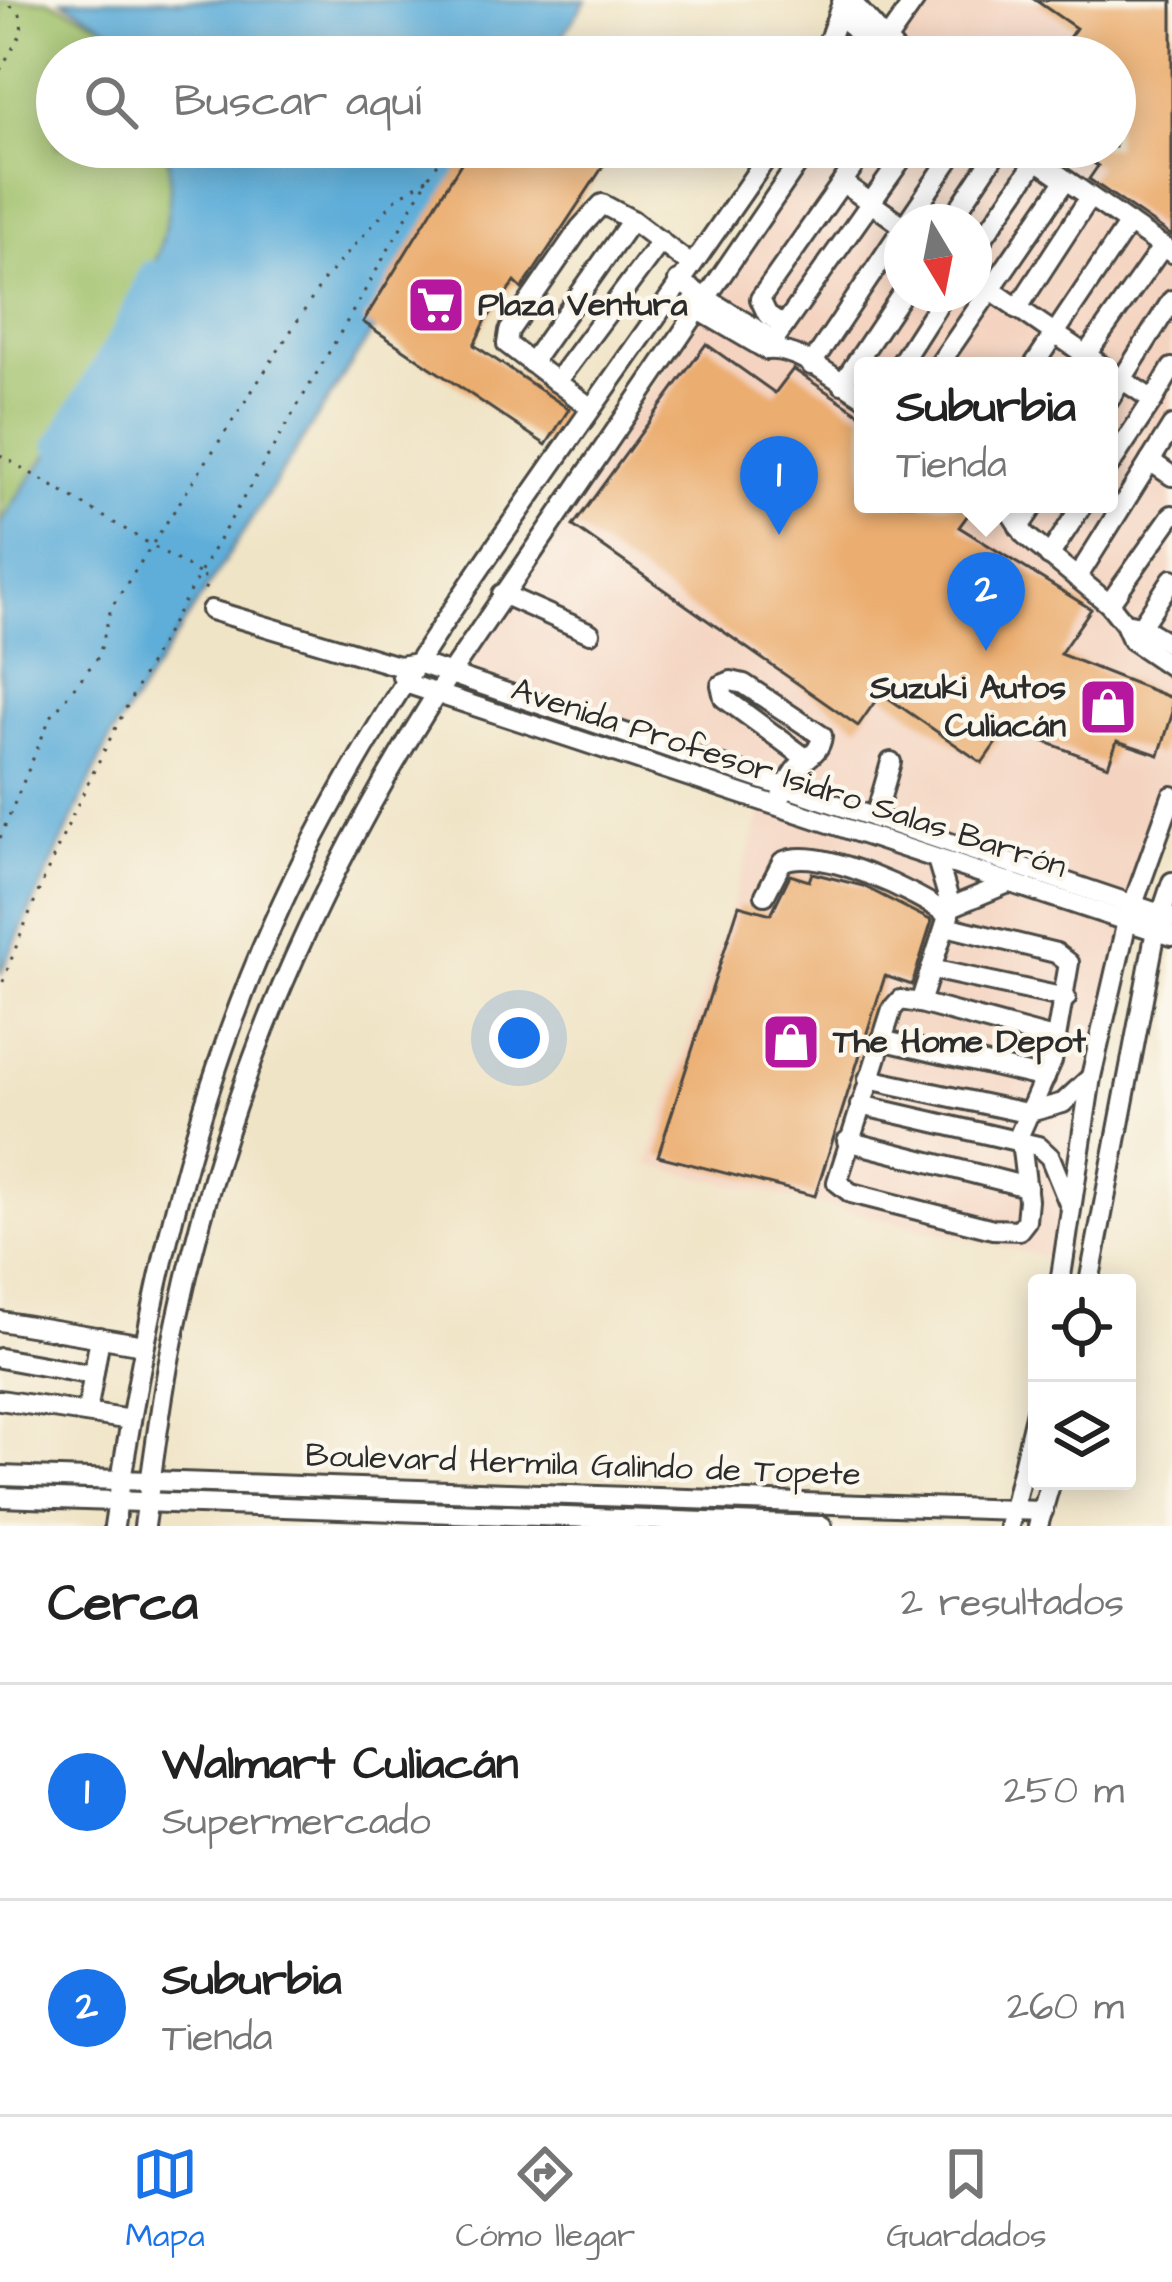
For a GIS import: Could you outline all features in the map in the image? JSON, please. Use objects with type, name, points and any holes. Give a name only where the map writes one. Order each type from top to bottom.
[{"type":"street","points":[[891,36],[915,0]]},
{"type":"street","points":[[844,4],[867,36]]},
{"type":"street","points":[[831,36],[844,4]]},
{"type":"street","points":[[114,1526],[161,1257],[209,1086],[294,877],[407,671],[759,168]]},
{"type":"street","points":[[144,1526],[181,1301],[238,1095],[320,897],[436,693],[794,168]]},
{"type":"street","points":[[776,341],[760,299],[853,168]]},
{"type":"street","points":[[776,341],[895,168]]},
{"type":"street","points":[[919,204],[943,168]]},
{"type":"street","points":[[962,204],[986,168]]},
{"type":"street","points":[[992,225],[1031,168]]},
{"type":"street","points":[[1046,168],[1168,249],[1106,357]]},
{"type":"street","points":[[992,271],[1065,181]]},
{"type":"street","points":[[843,183],[884,211]]},
{"type":"street","points":[[1017,309],[1090,197]]},
{"type":"street","points":[[591,408],[511,349],[506,335],[553,266],[598,206],[610,206],[691,265]]},
{"type":"street","points":[[531,363],[632,220]]},
{"type":"street","points":[[1039,357],[1129,223]]},
{"type":"street","points":[[556,382],[661,241]]},
{"type":"street","points":[[812,365],[884,255]]},
{"type":"street","points":[[674,287],[776,341],[854,391]]},
{"type":"street","points":[[992,292],[1086,357]]},
{"type":"street","points":[[1112,357],[1172,300]]},
{"type":"street","points":[[860,357],[890,312]]},
{"type":"street","points":[[904,357],[933,312]]},
{"type":"street","points":[[943,357],[966,312]]},
{"type":"street","points":[[842,384],[854,366]]},
{"type":"street","points":[[1118,452],[1172,368]]},
{"type":"street","points":[[1118,379],[1153,400]]},
{"type":"street","points":[[1118,512],[1172,426]]},
{"type":"street","points":[[1150,461],[1172,476]]},
{"type":"street","points":[[1010,513],[1048,556],[1109,604],[1172,667]]},
{"type":"street","points":[[1019,527],[1029,513]]},
{"type":"street","points":[[1048,556],[1077,513]]},
{"type":"street","points":[[1076,578],[1117,513]]},
{"type":"street","points":[[1109,604],[1172,515]]},
{"type":"street","points":[[1132,630],[1172,579]]},
{"type":"street","points":[[502,594],[590,633]]},
{"type":"street","name":"Avenida Profesor Isidro Salas Barrón","points":[[211,610],[407,671],[452,674],[781,798],[805,817],[1011,882],[1130,913]]},
{"type":"street","points":[[1132,630],[1172,645]]},
{"type":"street","name":"Avenida Profesor Isidro Salas Barrón","points":[[407,671],[436,693],[781,798],[875,818],[1165,925]]},
{"type":"street","points":[[781,798],[795,770],[807,759],[821,745],[818,731],[744,684],[721,685],[724,698],[807,759]]},
{"type":"street","points":[[875,818],[890,762]]},
{"type":"street","points":[[1062,1274],[1091,1077],[1130,913],[1172,796]]},
{"type":"street","points":[[791,857],[805,817]]},
{"type":"street","points":[[765,895],[782,862],[791,857],[813,858],[851,869],[949,916],[1064,957],[1070,973],[1058,1040],[1018,1141],[1027,1187],[1023,1228],[1012,1232],[850,1193],[840,1186],[836,1174],[895,1003],[905,999],[1058,1040]]},
{"type":"street","points":[[920,1003],[949,916],[937,859]]},
{"type":"street","points":[[949,916],[1011,882]]},
{"type":"street","points":[[1091,1274],[1172,882]]},
{"type":"street","points":[[931,969],[1066,998]]},
{"type":"street","points":[[881,1040],[1045,1078]]},
{"type":"street","points":[[868,1078],[1026,1113],[1063,1103],[1091,1077]]},
{"type":"street","points":[[209,1086],[238,1095]]},
{"type":"street","points":[[860,1105],[1038,1146],[1050,1157],[1073,1212]]},
{"type":"street","points":[[847,1141],[1027,1187]]},
{"type":"street","points":[[0,1321],[144,1345]]},
{"type":"street","points":[[87,1413],[100,1337]]},
{"type":"street","points":[[0,1358],[93,1376]]},
{"type":"street","points":[[0,1400],[131,1420]]},
{"type":"street","points":[[1012,1518],[1028,1447]]},
{"type":"street","name":"Boulevard Hermila Galindo de Topete","points":[[0,1476],[1041,1518]]},
{"type":"street","name":"Boulevard Hermila Galindo de Topete","points":[[0,1497],[822,1526]]},
{"type":"street","points":[[214,1526],[218,1504]]},
{"type":"path","points":[[0,70],[22,32],[20,14],[4,0]]},
{"type":"path","points":[[0,55],[6,59]]},
{"type":"path","points":[[0,990],[20,934],[87,790],[174,619],[435,168]]},
{"type":"path","points":[[0,838],[50,718],[99,656],[111,608],[326,277],[397,198],[428,178]]},
{"type":"path","points":[[0,454],[202,575],[207,583],[202,600],[211,610]]},
{"type":"shaded area","points":[[919,0],[1172,0],[1172,807],[1127,921],[1064,1261],[648,1165],[771,783],[452,674],[802,168],[1136,168],[1136,36],[894,36]]},
{"type":"green space","points":[[0,0],[49,0],[112,30],[115,36],[36,36],[36,168],[168,168],[168,211],[149,281],[118,349],[0,526]]},
{"type":"water","points":[[62,0],[586,0],[563,36],[115,36]]},
{"type":"water","points":[[168,168],[477,168],[110,739],[0,975],[0,526],[118,349],[161,245]]},
{"type":"building","points":[[1035,0],[1172,0],[1172,236],[1089,179],[1097,168],[1136,168],[1136,36],[1070,36],[1076,28]]},
{"type":"building","name":"Plaza Ventura","points":[[458,168],[602,168],[522,289],[515,282],[474,345],[569,409],[546,445],[363,322]]},
{"type":"building","points":[[706,344],[775,393],[793,369],[854,410],[854,513],[969,513],[959,527],[1091,609],[1060,654],[1172,698],[1172,715],[1159,755],[1117,741],[1108,766],[1007,727],[982,763],[881,693],[858,726],[573,526]]},
{"type":"building","points":[[812,873],[863,886],[932,921],[912,985],[885,976],[815,1196],[658,1156],[739,905],[771,914],[790,875],[809,881]]},
{"type":"waterway","points":[[59,445],[125,333],[152,274]]},
{"type":"place","name":"Plaza Ventura","points":[[436,305]]},
{"type":"place","name":"Walmart Culiacán","points":[[779,535]]},
{"type":"place","name":"Suburbia","points":[[986,651]]},
{"type":"place","name":"Suzuki Autos Culiacán","points":[[1108,707]]},
{"type":"place","name":"The Home Depot","points":[[791,1042]]}]
